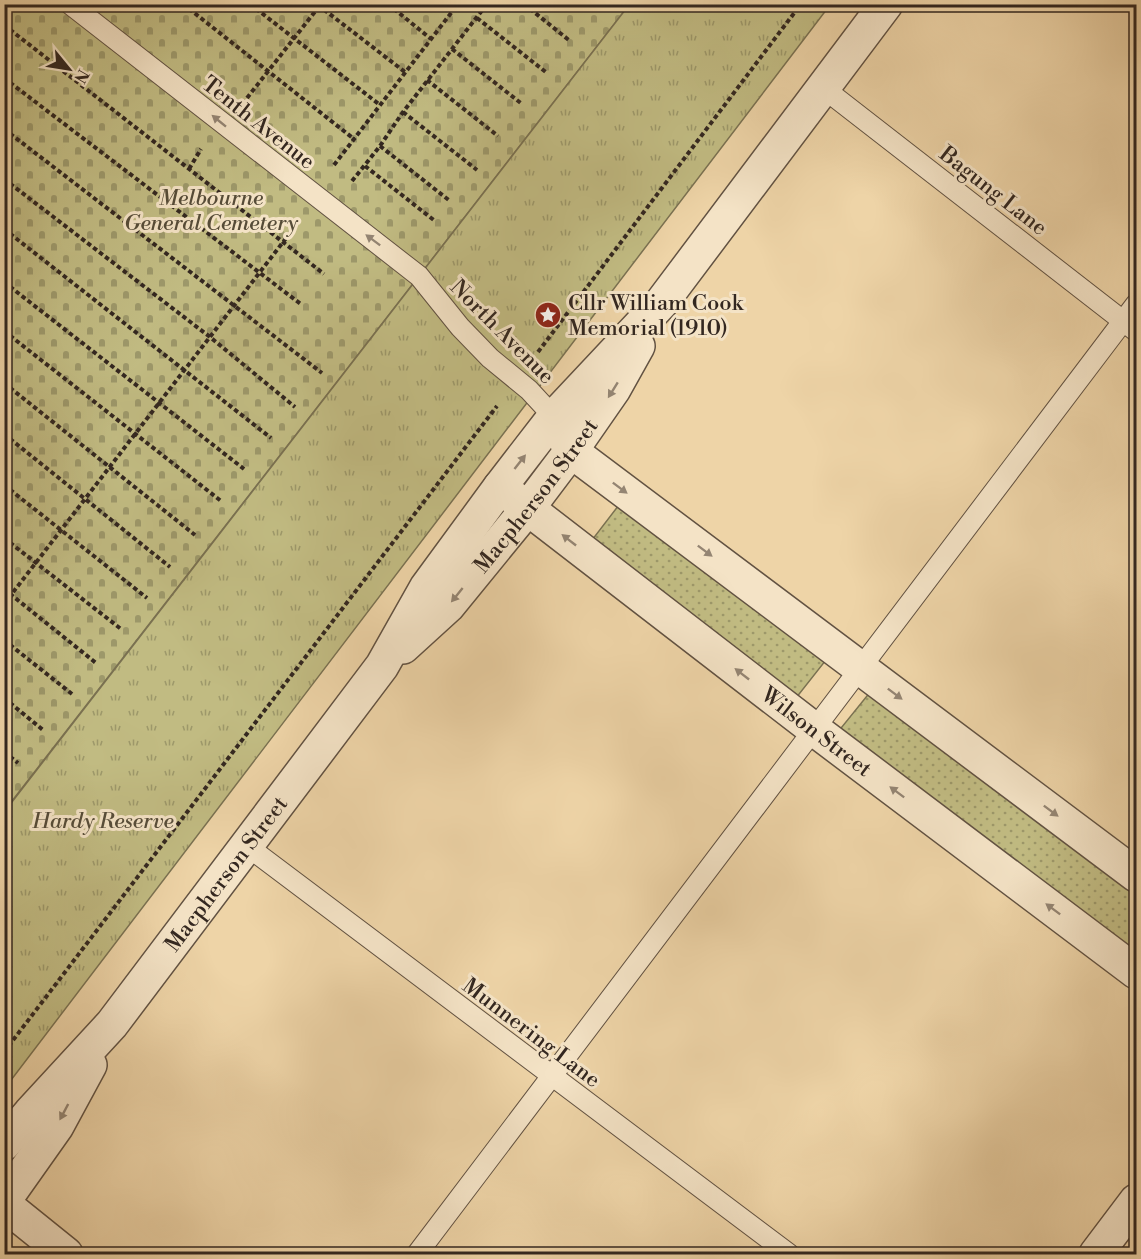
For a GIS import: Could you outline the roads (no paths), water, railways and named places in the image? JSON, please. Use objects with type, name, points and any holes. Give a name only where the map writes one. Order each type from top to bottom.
[{"type":"street","name":"Macpherson Street","points":[[4,1144],[112,1024],[382,666],[426,588],[500,487],[554,417],[662,302],[886,4]]},
{"type":"street","name":"Macpherson Street","points":[[382,666],[448,606],[528,508],[614,389],[662,302]]},
{"type":"street","points":[[554,417],[571,451],[1137,875]]},
{"type":"street","name":"Wilson Street","points":[[500,487],[815,730],[1137,972]]},
{"type":"street","name":"Macpherson Street","points":[[4,1203],[57,1126],[112,1024]]},
{"type":"street","points":[[1096,1254],[1137,1201]]},
{"type":"street","points":[[4,1203],[66,1254]]},
{"type":"lane","name":"Tenth Avenue","points":[[70,4],[419,276]]},
{"type":"lane","name":"Bagung Lane","points":[[822,87],[1130,326]]},
{"type":"lane","name":"North Avenue","points":[[419,276],[460,327],[489,358],[517,380],[554,417]]},
{"type":"lane","points":[[417,1254],[815,730],[1130,326],[1137,304]]},
{"type":"lane","name":"Munnering Lane","points":[[247,846],[789,1254]]},
{"type":"place","name":"Cllr William Cook Memorial (1910)","points":[[548,315]]},
{"type":"park label","name":"Melbourne General Cemetery","points":[[211,210]]},
{"type":"park label","name":"Hardy Reserve","points":[[103,820]]}]
